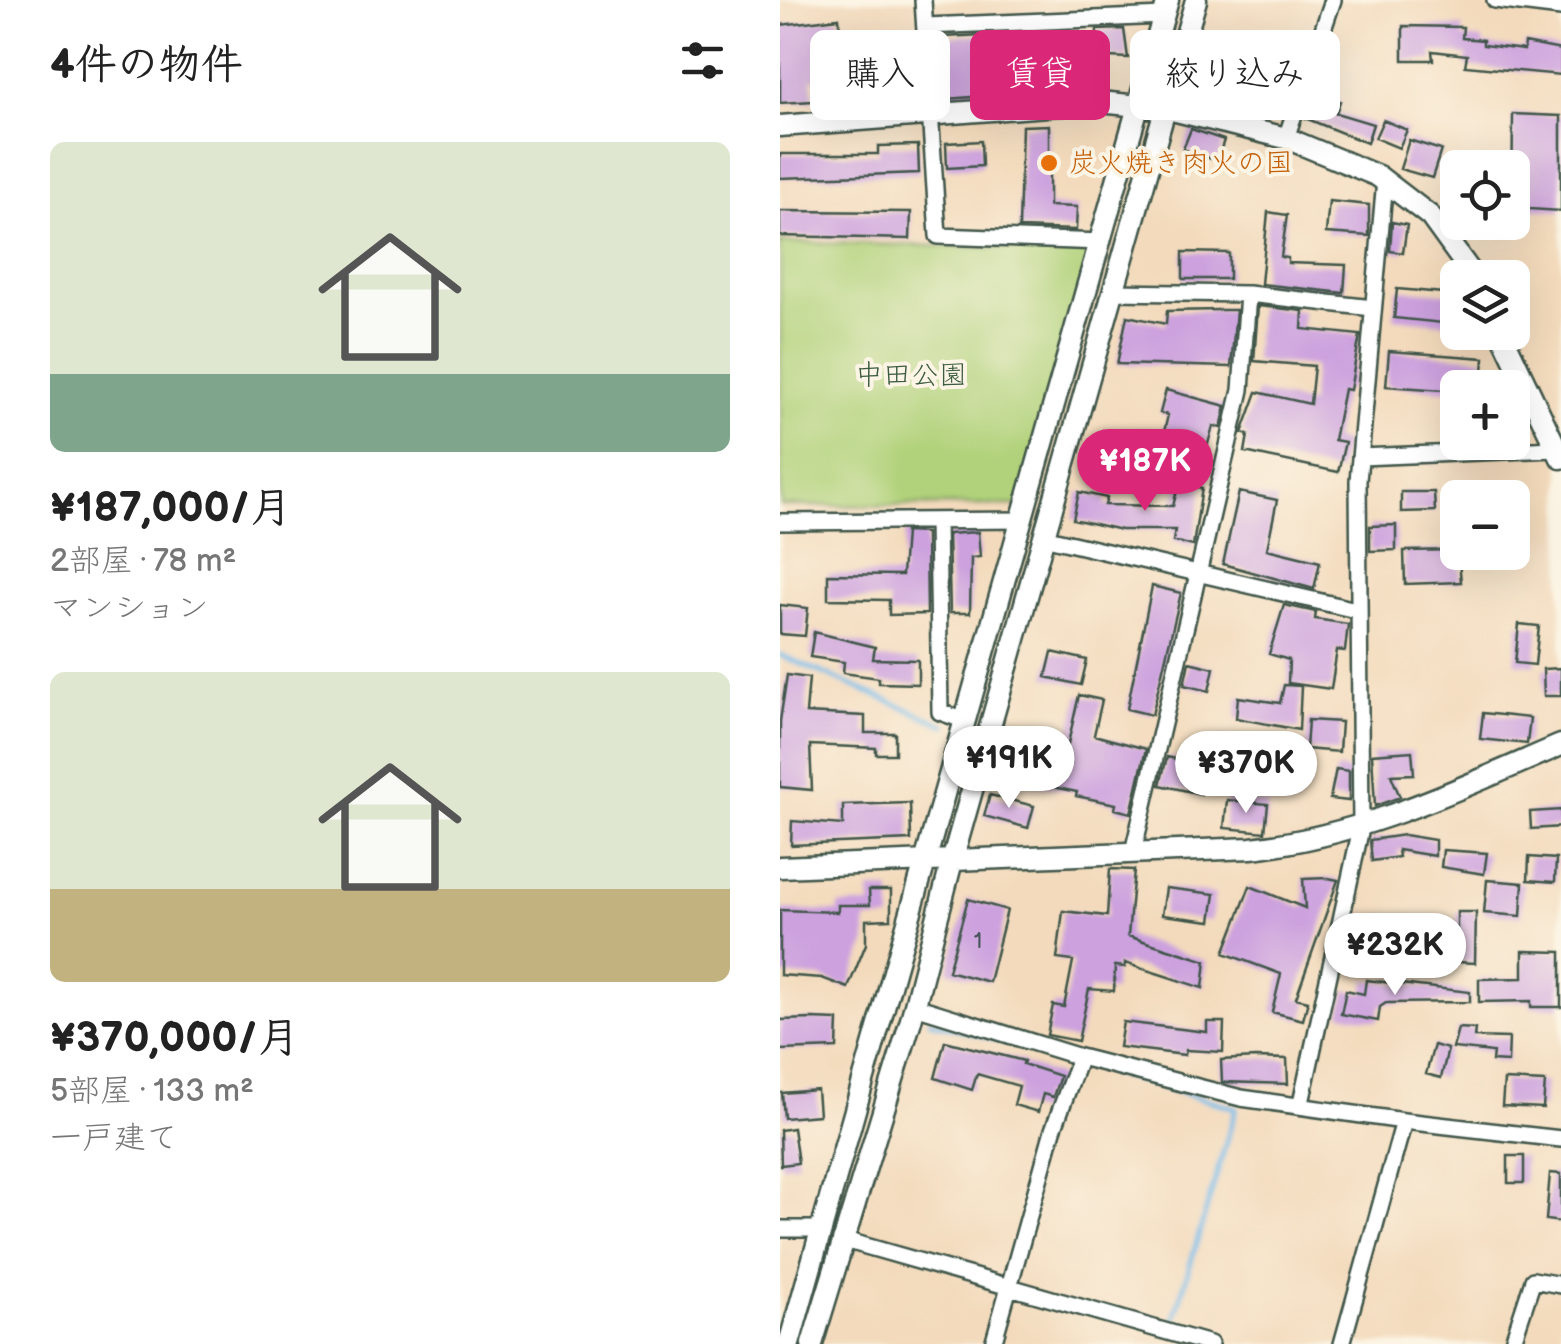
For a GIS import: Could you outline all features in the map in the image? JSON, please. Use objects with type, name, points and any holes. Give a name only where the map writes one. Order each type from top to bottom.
[{"type":"street","points":[[923,0],[926,30]]},
{"type":"street","points":[[1055,0],[1058,17]]},
{"type":"street","points":[[1188,30],[1196,0]]},
{"type":"street","points":[[1286,138],[1333,0]]},
{"type":"street","points":[[1495,0],[1561,8]]},
{"type":"street","points":[[926,26],[1166,8]]},
{"type":"street","points":[[950,114],[1100,102],[1130,103]]},
{"type":"street","points":[[780,126],[863,120]]},
{"type":"street","points":[[932,120],[938,236],[1102,242]]},
{"type":"street","points":[[812,1344],[832,1234],[925,861],[1136,120]]},
{"type":"street","points":[[789,1344],[915,1006],[1043,537],[1164,120]]},
{"type":"street","points":[[1215,120],[1286,138],[1349,161],[1385,180],[1443,230],[1463,260]]},
{"type":"street","points":[[1302,1103],[1361,828],[1356,610],[1360,457],[1373,308],[1382,254],[1385,180]]},
{"type":"street","points":[[1113,292],[1248,294],[1373,308]]},
{"type":"street","points":[[1133,852],[1241,390],[1248,294]]},
{"type":"street","points":[[1360,457],[1559,453],[1510,350]]},
{"type":"street","points":[[937,520],[940,712],[963,720]]},
{"type":"street","points":[[780,522],[1023,520]]},
{"type":"street","points":[[1043,537],[1356,610]]},
{"type":"street","points":[[780,867],[1250,848],[1361,828],[1561,745]]},
{"type":"street","points":[[915,1006],[1080,1057],[1241,1098],[1561,1139]]},
{"type":"street","points":[[993,1344],[1053,1130],[1080,1057]]},
{"type":"street","points":[[1342,1344],[1404,1121]]},
{"type":"street","points":[[780,1229],[832,1234],[1210,1344]]},
{"type":"street","points":[[1512,1344],[1533,1280],[1561,1285]]},
{"type":"green space","name":"中田公園","points":[[780,242],[1093,250],[1021,505],[781,506]]},
{"type":"building","points":[[839,18],[840,30],[810,30],[810,101],[780,103],[780,25]]},
{"type":"building","points":[[1403,26],[1463,27],[1462,38],[1483,40],[1483,45],[1524,50],[1525,43],[1561,50],[1561,75],[1465,66],[1467,55],[1432,51],[1433,60],[1403,60]]},
{"type":"building","points":[[1124,29],[1128,58],[1110,57],[1110,30],[1097,30]]},
{"type":"building","points":[[970,36],[970,97],[950,99],[950,37]]},
{"type":"building","points":[[1340,114],[1373,124],[1367,143],[1310,120],[1340,120]]},
{"type":"building","points":[[1513,114],[1561,116],[1561,211],[1530,209],[1530,150],[1513,150]]},
{"type":"building","points":[[1383,120],[1407,130],[1399,148],[1375,138]]},
{"type":"building","points":[[1049,125],[1049,206],[1077,207],[1076,230],[1019,228],[1022,126]]},
{"type":"building","points":[[1191,129],[1224,140],[1217,161],[1183,149]]},
{"type":"building","points":[[1409,140],[1441,150],[1432,178],[1400,169]]},
{"type":"building","points":[[981,141],[982,166],[947,168],[946,143]]},
{"type":"building","points":[[918,145],[919,173],[780,178],[780,154],[878,154],[878,146]]},
{"type":"building","points":[[1329,201],[1369,205],[1369,236],[1326,233]]},
{"type":"building","points":[[780,211],[911,212],[910,239],[780,236]]},
{"type":"building","points":[[1268,212],[1287,215],[1281,257],[1288,258],[1288,263],[1346,265],[1344,293],[1261,284]]},
{"type":"building","points":[[1392,222],[1407,225],[1403,253],[1390,251]]},
{"type":"building","points":[[1183,252],[1229,253],[1229,279],[1183,279]]},
{"type":"building","points":[[1397,289],[1440,293],[1440,323],[1394,318]]},
{"type":"building","points":[[1258,306],[1303,311],[1302,329],[1360,335],[1350,390],[1344,389],[1334,440],[1345,442],[1338,472],[1245,452],[1248,435],[1242,433],[1257,392],[1310,404],[1314,366],[1254,361]]},
{"type":"building","points":[[1236,310],[1231,367],[1117,364],[1127,316],[1166,324],[1167,311]]},
{"type":"building","points":[[1389,351],[1484,358],[1483,370],[1440,370],[1440,390],[1386,386]]},
{"type":"building","points":[[1166,390],[1226,406],[1221,428],[1213,426],[1204,458],[1160,449],[1168,415],[1160,413]]},
{"type":"building","points":[[1179,483],[1202,488],[1193,546],[1173,541],[1175,530],[1121,530],[1073,519],[1079,492],[1107,498],[1105,505],[1173,506]]},
{"type":"building","points":[[1239,492],[1277,500],[1267,549],[1320,562],[1314,589],[1223,564]]},
{"type":"building","points":[[1401,492],[1434,492],[1435,511],[1401,512]]},
{"type":"building","points":[[1396,525],[1396,550],[1370,551],[1370,526]]},
{"type":"building","points":[[905,532],[926,533],[927,614],[889,615],[889,600],[828,599],[828,574],[902,575]]},
{"type":"building","points":[[978,532],[980,557],[971,558],[970,613],[950,613],[948,534]]},
{"type":"building","points":[[1440,550],[1440,570],[1460,570],[1461,582],[1405,584],[1404,551]]},
{"type":"building","points":[[1152,586],[1181,593],[1152,715],[1127,709]]},
{"type":"building","points":[[780,605],[808,608],[805,636],[780,634]]},
{"type":"building","points":[[1284,605],[1316,612],[1315,619],[1348,624],[1345,651],[1337,650],[1331,689],[1288,683],[1289,660],[1269,654]]},
{"type":"building","points":[[1519,624],[1539,626],[1535,665],[1515,663]]},
{"type":"building","points":[[814,632],[875,647],[873,659],[918,660],[918,684],[879,683],[879,678],[843,673],[844,662],[810,657]]},
{"type":"building","points":[[1052,652],[1087,660],[1081,685],[1046,677]]},
{"type":"building","points":[[1189,662],[1214,668],[1209,691],[1184,685]]},
{"type":"building","points":[[1561,668],[1561,696],[1544,696],[1543,669]]},
{"type":"building","points":[[787,675],[809,678],[806,713],[865,716],[865,733],[895,733],[895,754],[876,754],[876,748],[810,745],[812,790],[780,787],[780,721]]},
{"type":"building","points":[[1284,685],[1301,686],[1299,730],[1236,718],[1238,697],[1280,703]]},
{"type":"building","points":[[1079,695],[1102,700],[1094,735],[1146,749],[1131,813],[1115,809],[1116,804],[1038,784],[1043,758],[1064,761]]},
{"type":"building","points":[[1483,713],[1530,718],[1527,744],[1480,739]]},
{"type":"building","points":[[1308,720],[1341,722],[1339,752],[1306,749]]},
{"type":"building","points":[[1412,751],[1414,774],[1391,775],[1400,797],[1375,806],[1372,754]]},
{"type":"building","points":[[1167,757],[1207,766],[1201,794],[1160,785]]},
{"type":"building","points":[[1336,769],[1349,771],[1349,801],[1330,799]]},
{"type":"building","points":[[990,795],[1034,806],[1028,828],[984,816]]},
{"type":"building","points":[[1227,800],[1268,804],[1265,832],[1224,828]]},
{"type":"building","points":[[910,803],[911,840],[791,845],[792,821],[843,825],[843,805]]},
{"type":"building","points":[[1561,810],[1561,827],[1531,829],[1530,812]]},
{"type":"building","points":[[1404,835],[1435,840],[1435,856],[1398,850],[1399,857],[1372,861],[1370,840]]},
{"type":"building","points":[[1443,850],[1487,853],[1484,874],[1441,867]]},
{"type":"building","points":[[1529,857],[1556,859],[1555,882],[1528,880]]},
{"type":"building","points":[[1110,869],[1134,870],[1128,936],[1206,961],[1203,988],[1125,963],[1125,967],[1115,966],[1114,991],[1089,989],[1078,1041],[1047,1035],[1053,1005],[1064,1007],[1073,961],[1057,959],[1063,911],[1107,916]]},
{"type":"building","points":[[1303,879],[1338,880],[1296,998],[1308,1001],[1303,1020],[1272,1012],[1281,974],[1224,953],[1250,886],[1305,908]]},
{"type":"building","points":[[1487,880],[1523,883],[1521,916],[1484,913]]},
{"type":"building","points":[[1166,888],[1215,894],[1211,921],[1162,915]]},
{"type":"building","points":[[869,890],[891,890],[891,919],[866,920],[866,944],[848,988],[822,978],[780,975],[780,910],[838,912],[838,905],[870,905]]},
{"type":"building","points":[[968,899],[1007,910],[989,982],[948,971]]},
{"type":"building","points":[[1457,912],[1476,912],[1475,963],[1457,962]]},
{"type":"building","points":[[1375,925],[1413,931],[1413,957],[1370,957]]},
{"type":"building","points":[[1523,951],[1561,952],[1561,1007],[1531,1007],[1531,1001],[1479,1002],[1479,979],[1523,978]]},
{"type":"building","points":[[1366,980],[1470,992],[1470,1002],[1386,1003],[1380,1007],[1378,1021],[1341,1014],[1346,990],[1364,994]]},
{"type":"building","points":[[780,1020],[838,1020],[837,1048],[780,1050]]},
{"type":"building","points":[[1123,1022],[1207,1032],[1207,1022],[1224,1022],[1223,1052],[1186,1050],[1185,1055],[1119,1047]]},
{"type":"building","points":[[1458,1028],[1475,1029],[1474,1037],[1509,1038],[1508,1062],[1492,1061],[1493,1052],[1453,1048]]},
{"type":"building","points":[[945,1041],[1024,1061],[1023,1064],[1060,1076],[1053,1097],[1043,1094],[1038,1112],[1014,1105],[1019,1086],[977,1074],[972,1090],[935,1078]]},
{"type":"building","points":[[1434,1045],[1448,1049],[1441,1078],[1426,1074]]},
{"type":"building","points":[[1287,1059],[1288,1084],[1222,1082],[1221,1060]]},
{"type":"building","points":[[1504,1080],[1545,1082],[1543,1108],[1502,1106]]},
{"type":"building","points":[[817,1090],[819,1115],[784,1118],[782,1093]]},
{"type":"building","points":[[793,1128],[798,1163],[781,1165],[780,1130]]},
{"type":"building","points":[[1508,1156],[1524,1156],[1524,1183],[1508,1183]]},
{"type":"building","points":[[1550,1173],[1561,1174],[1561,1222],[1546,1220]]},
{"type":"waterway","points":[[780,655],[945,725]]},
{"type":"waterway","points":[[930,1021],[1028,1048]]},
{"type":"waterway","points":[[1110,1072],[1236,1108],[1171,1330]]},
{"type":"place","name":"炭火焼き肉火の国","points":[[1049,163]]}]
